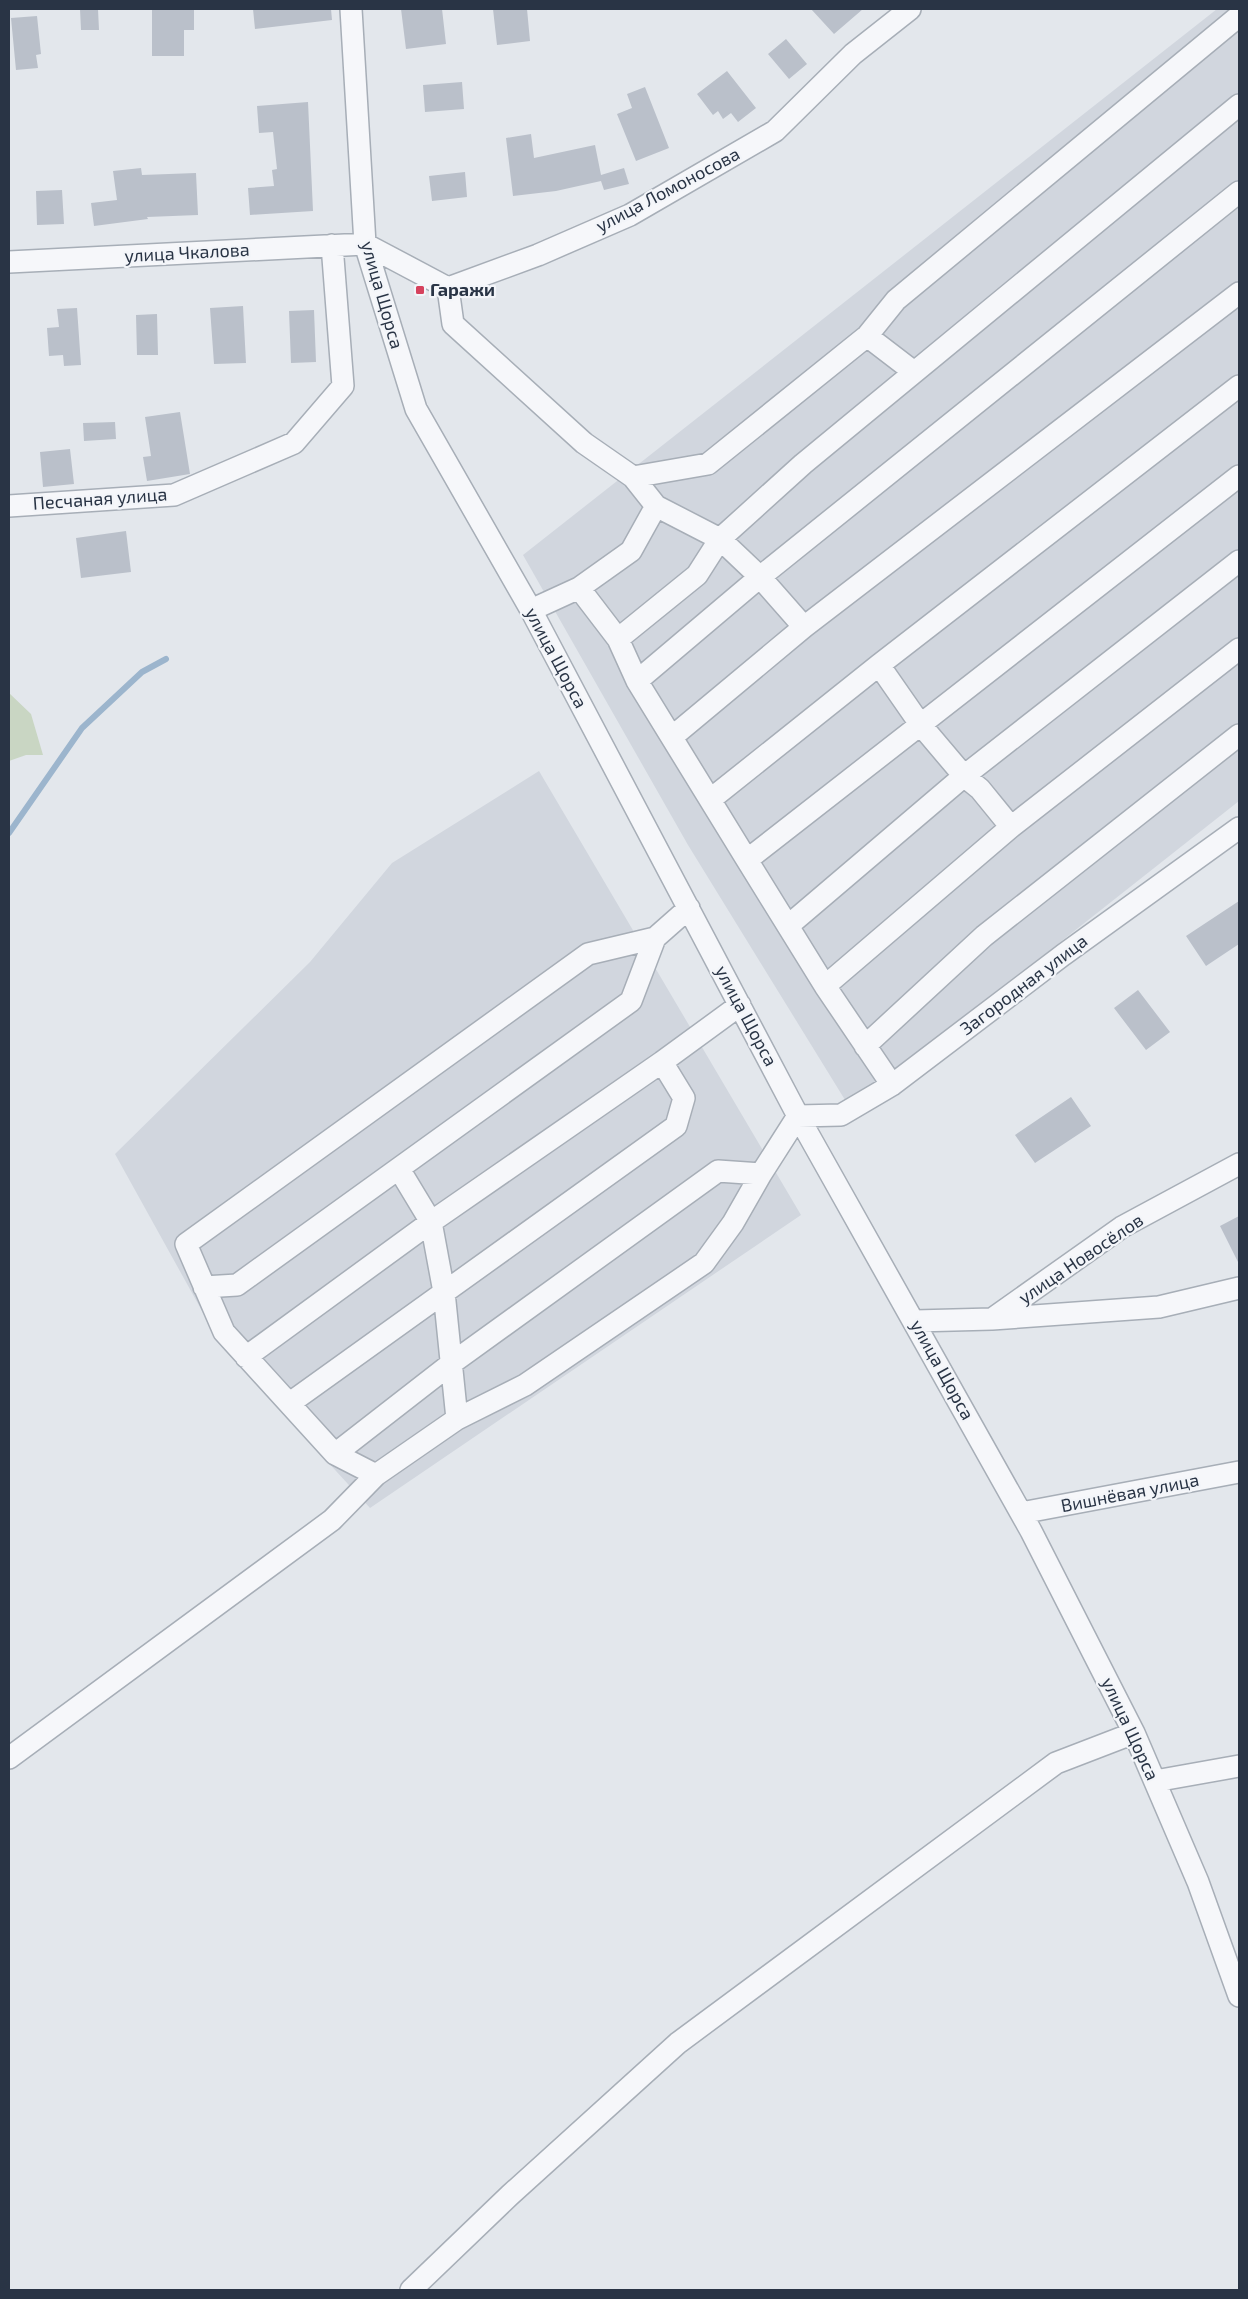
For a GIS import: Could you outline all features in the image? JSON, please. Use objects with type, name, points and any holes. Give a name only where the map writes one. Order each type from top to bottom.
[{"type":"street","name":"улица Щорса","points":[[351,9],[365,244],[416,409],[531,610],[798,1116],[915,1321],[1021,1513],[1134,1733],[1198,1882],[1239,1996]]},
{"type":"street","name":"улица Ломоносова","points":[[448,288],[538,255],[630,215],[775,131],[853,54],[910,9]]},
{"type":"street","points":[[633,477],[708,464],[867,336],[896,300],[1239,16]]},
{"type":"street","points":[[618,640],[697,575],[720,539],[803,464],[1239,105]]},
{"type":"street","points":[[638,681],[760,577],[1239,192]]},
{"type":"street","name":"улица Чкалова","points":[[9,262],[365,244]]},
{"type":"street","points":[[365,244],[448,288],[453,324],[584,443],[633,477],[656,506],[720,539],[760,577],[804,627]]},
{"type":"street","name":"Песчаная улица","points":[[9,506],[174,495],[294,443],[343,386],[332,245]]},
{"type":"street","points":[[672,737],[804,627],[1239,293]]},
{"type":"street","points":[[867,336],[914,372]]},
{"type":"street","points":[[711,800],[880,665],[1239,386]]},
{"type":"street","points":[[747,860],[1239,476]]},
{"type":"street","points":[[531,610],[579,588],[631,551],[656,506]]},
{"type":"street","points":[[789,925],[964,776],[1239,561]]},
{"type":"street","points":[[579,588],[618,640],[638,681],[747,860],[826,986],[892,1085]]},
{"type":"street","points":[[826,986],[1011,827],[1239,649]]},
{"type":"street","points":[[880,665],[920,724],[964,776],[980,789],[1011,827]]},
{"type":"street","points":[[865,1046],[984,936],[1239,735]]},
{"type":"street","name":"Загородная улица","points":[[798,1116],[841,1116],[892,1085],[1063,954],[1239,828]]},
{"type":"street","points":[[376,1475],[335,1454],[290,1402],[224,1332],[186,1244],[588,954],[655,938],[689,908]]},
{"type":"street","points":[[204,1287],[237,1285],[632,1001],[655,938]]},
{"type":"street","points":[[246,1357],[432,1222],[662,1062],[740,1005]]},
{"type":"street","points":[[290,1402],[676,1126],[684,1098],[662,1062]]},
{"type":"street","points":[[9,1758],[332,1520],[376,1475],[457,1419],[525,1385],[704,1263],[733,1223],[761,1174],[798,1116]]},
{"type":"street","name":"улица Новосёлов","points":[[992,1319],[1122,1227],[1239,1164]]},
{"type":"street","points":[[399,1169],[432,1222],[444,1292],[457,1419]]},
{"type":"street","points":[[335,1454],[452,1363],[718,1171],[761,1174]]},
{"type":"street","points":[[915,1321],[992,1319],[1159,1307],[1239,1288]]},
{"type":"street","name":"Вишнёвая улица","points":[[1021,1513],[1239,1472]]},
{"type":"street","points":[[411,2290],[510,2195],[678,2043],[1056,1763],[1134,1733]]},
{"type":"street","points":[[1155,1781],[1239,1766]]},
{"type":"shaded area","points":[[1217,9],[1239,9],[1239,801],[850,1108],[688,845],[523,555]]},
{"type":"shaded area","points":[[539,771],[801,1215],[370,1508],[222,1347],[115,1154],[310,962],[392,863]]},
{"type":"green space","points":[[9,693],[31,714],[43,755],[26,755],[9,761]]},
{"type":"building","points":[[80,9],[98,9],[99,30],[81,30]]},
{"type":"building","points":[[152,9],[194,9],[194,30],[184,30],[184,56],[152,56]]},
{"type":"building","points":[[253,9],[331,9],[332,20],[255,29]]},
{"type":"building","points":[[401,9],[442,9],[446,44],[406,49]]},
{"type":"building","points":[[493,9],[527,9],[530,41],[497,45]]},
{"type":"building","points":[[811,9],[863,9],[834,34]]},
{"type":"building","points":[[37,16],[41,54],[36,55],[38,68],[16,70],[11,18]]},
{"type":"building","points":[[786,39],[807,64],[789,79],[768,54]]},
{"type":"building","points":[[727,71],[756,108],[738,122],[731,113],[723,119],[718,111],[713,115],[697,94]]},
{"type":"building","points":[[462,82],[464,109],[425,112],[423,85]]},
{"type":"building","points":[[645,87],[669,148],[636,161],[617,114],[632,108],[627,94]]},
{"type":"building","points":[[308,102],[313,211],[250,215],[248,188],[274,186],[272,170],[277,169],[273,132],[259,133],[257,106]]},
{"type":"building","points":[[531,134],[534,158],[595,145],[601,175],[624,168],[629,184],[604,190],[601,181],[556,191],[513,196],[506,138]]},
{"type":"building","points":[[141,168],[142,175],[196,173],[198,215],[147,217],[148,219],[94,226],[91,203],[117,200],[113,171]]},
{"type":"building","points":[[465,172],[467,197],[432,201],[429,176]]},
{"type":"building","points":[[62,190],[64,224],[37,225],[36,191]]},
{"type":"building","points":[[243,306],[246,363],[214,364],[210,308]]},
{"type":"building","points":[[77,308],[81,365],[64,366],[63,355],[49,356],[47,328],[59,327],[57,309]]},
{"type":"building","points":[[314,310],[316,362],[291,363],[289,311]]},
{"type":"building","points":[[157,314],[158,355],[137,355],[136,315]]},
{"type":"building","points":[[180,412],[190,474],[147,481],[143,457],[151,456],[145,417]]},
{"type":"building","points":[[115,422],[116,439],[84,441],[83,423]]},
{"type":"building","points":[[70,449],[74,484],[43,487],[40,452]]},
{"type":"building","points":[[126,531],[131,572],[81,578],[76,538]]},
{"type":"building","points":[[1239,901],[1239,944],[1206,966],[1186,936]]},
{"type":"building","points":[[1138,990],[1170,1032],[1146,1050],[1114,1008]]},
{"type":"building","points":[[1071,1097],[1091,1126],[1035,1163],[1015,1135]]},
{"type":"building","points":[[1239,1216],[1239,1264],[1220,1226]]},
{"type":"waterway","points":[[9,833],[82,728],[142,672],[166,659]]},
{"type":"place","name":"Гаражи","points":[[420,290]]}]
